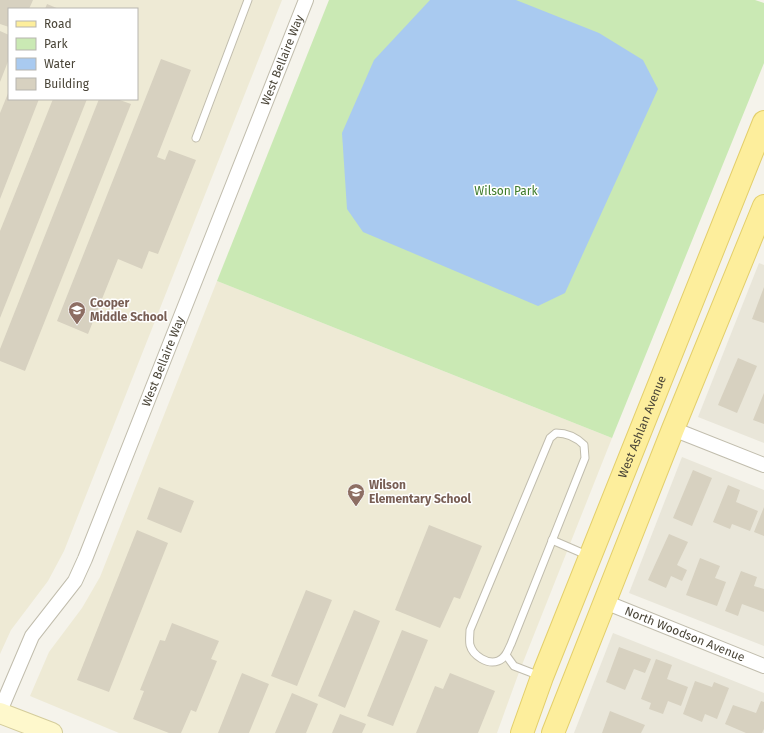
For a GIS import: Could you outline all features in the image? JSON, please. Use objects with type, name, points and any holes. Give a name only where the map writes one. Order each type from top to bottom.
[{"type":"main road","name":"West Ashlan Avenue","points":[[522,733],[542,677],[764,122]]},
{"type":"main road","points":[[552,733],[673,429],[758,237],[764,206]]},
{"type":"main road","points":[[673,429],[668,422],[666,412],[712,290],[723,223]]},
{"type":"main road","points":[[552,733],[566,657],[597,579],[598,571],[596,563],[591,556]]},
{"type":"street","name":"West Bellaire Way","points":[[0,712],[32,636],[75,581],[85,559],[306,0]]},
{"type":"street","points":[[673,429],[764,465]]},
{"type":"street","name":"North Woodson Avenue","points":[[605,602],[764,666]]},
{"type":"street","points":[[0,712],[52,733]]},
{"type":"lane","points":[[196,138],[248,0]]},
{"type":"lane","points":[[556,433],[565,433],[584,444],[584,458],[552,540],[506,655],[498,661],[488,661],[480,658],[470,646],[470,630],[550,438],[556,433]]},
{"type":"lane","points":[[552,540],[591,556]]},
{"type":"lane","points":[[506,655],[514,666],[542,677]]},
{"type":"shaded area","name":"Cooper Middle School","points":[[0,0],[282,0],[64,551],[48,581],[11,630],[0,654]]},
{"type":"shaded area","points":[[759,263],[764,265],[764,443],[698,417]]},
{"type":"shaded area","name":"Wilson Elementary School","points":[[217,281],[612,438],[518,675],[497,733],[119,733],[30,696],[49,652],[82,608],[100,577]]},
{"type":"shaded area","points":[[682,457],[764,490],[764,646],[629,593]]},
{"type":"shaded area","points":[[613,633],[764,693],[764,733],[574,733]]},
{"type":"green space","name":"Wilson Park","points":[[329,0],[755,0],[764,3],[764,63],[612,438],[217,281]]},
{"type":"water","points":[[430,0],[516,0],[599,33],[643,60],[658,89],[565,293],[538,306],[363,232],[347,209],[342,133],[374,60]]},
{"type":"building","points":[[0,0],[33,0],[29,8],[8,8],[8,27],[0,24]]},
{"type":"building","points":[[47,4],[57,8],[45,8]]},
{"type":"building","points":[[0,31],[8,35],[8,62],[0,82]]},
{"type":"building","points":[[161,59],[191,70],[157,157],[165,160],[169,150],[196,160],[158,254],[149,251],[142,269],[118,259],[88,334],[57,321]]},
{"type":"building","points":[[8,93],[8,100],[39,100],[0,199],[0,113]]},
{"type":"building","points":[[53,100],[87,100],[0,318],[0,231]]},
{"type":"building","points":[[99,100],[120,100],[131,104],[25,371],[0,361],[0,349]]},
{"type":"building","points":[[764,287],[764,323],[752,319]]},
{"type":"building","points":[[738,358],[757,366],[737,413],[718,405]]},
{"type":"building","points":[[764,393],[764,424],[753,420]]},
{"type":"building","points":[[693,470],[712,478],[692,526],[673,518]]},
{"type":"building","points":[[728,485],[740,490],[736,502],[758,511],[750,531],[732,524],[730,529],[713,522]]},
{"type":"building","points":[[159,487],[194,501],[181,533],[147,519]]},
{"type":"building","points":[[764,507],[764,536],[754,532]]},
{"type":"building","points":[[429,525],[482,546],[460,599],[454,597],[440,628],[395,610]]},
{"type":"building","points":[[137,530],[168,543],[109,692],[77,680]]},
{"type":"building","points":[[669,534],[688,542],[677,565],[687,570],[682,581],[671,576],[666,588],[648,580]]},
{"type":"building","points":[[700,558],[720,566],[715,578],[726,582],[717,606],[686,595]]},
{"type":"building","points":[[741,571],[757,577],[754,586],[764,589],[764,612],[742,604],[738,616],[725,611]]},
{"type":"building","points":[[306,590],[332,600],[297,686],[271,676]]},
{"type":"building","points":[[354,610],[380,621],[345,708],[318,696]]},
{"type":"building","points":[[172,623],[219,641],[211,659],[217,661],[196,712],[191,710],[181,733],[169,733],[133,719],[144,691],[140,690],[160,640],[165,641]]},
{"type":"building","points":[[402,630],[428,640],[393,726],[367,716]]},
{"type":"building","points":[[619,647],[651,659],[645,673],[634,669],[625,690],[606,682]]},
{"type":"building","points":[[656,659],[672,665],[667,679],[688,687],[681,706],[668,701],[663,714],[649,709],[651,703],[641,699]]},
{"type":"building","points":[[242,673],[269,684],[249,733],[218,733]]},
{"type":"building","points":[[450,673],[495,691],[478,733],[416,733],[435,686],[443,689]]},
{"type":"building","points":[[695,681],[712,687],[714,682],[729,688],[717,719],[705,714],[702,722],[683,714]]},
{"type":"building","points":[[292,693],[318,704],[306,733],[275,733]]},
{"type":"building","points":[[761,701],[764,702],[764,729],[762,733],[746,733],[725,724],[733,705],[756,713]]},
{"type":"building","points":[[610,711],[645,725],[641,733],[602,733]]},
{"type":"building","points":[[340,714],[366,724],[362,733],[332,733]]},
{"type":"place","name":"Cooper Middle School","points":[[77,325]]},
{"type":"place","name":"Wilson Elementary School","points":[[356,507]]}]
